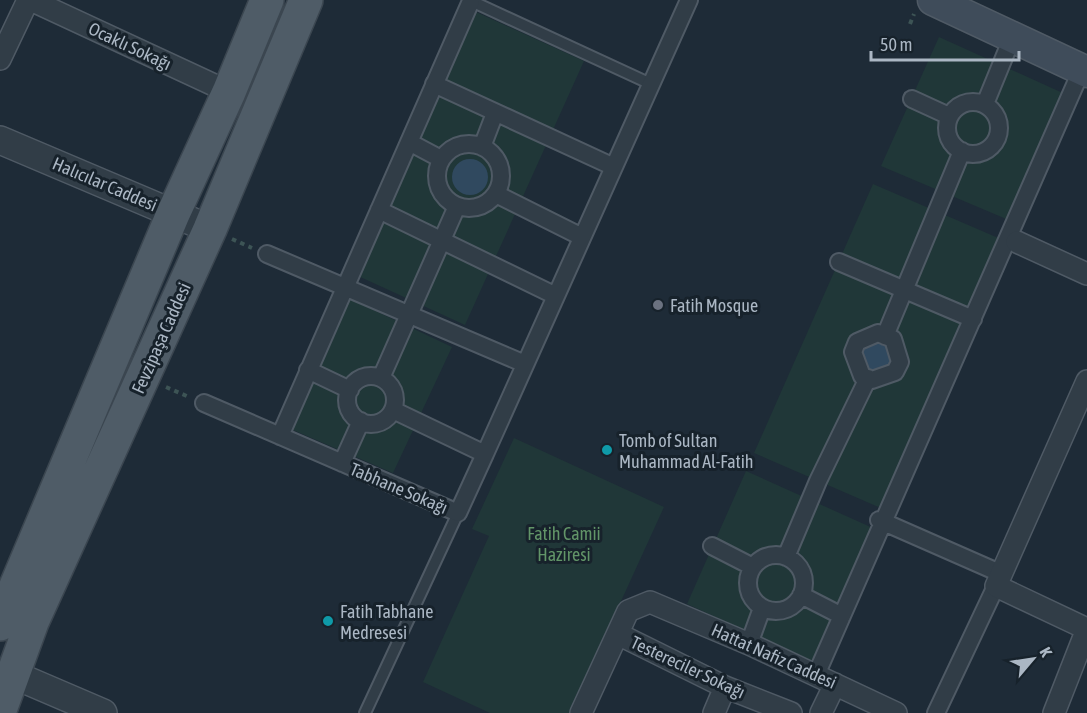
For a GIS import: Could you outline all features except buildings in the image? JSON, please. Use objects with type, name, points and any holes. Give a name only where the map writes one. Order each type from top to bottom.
[{"type":"main road","name":"Fevzipaşa Caddesi","points":[[4,605],[173,214],[229,92],[267,0]]},
{"type":"main road","name":"Fevzipaşa Caddesi","points":[[0,710],[32,622],[144,377],[219,233],[306,0]]},
{"type":"main road","points":[[933,0],[1084,70]]},
{"type":"street","points":[[0,59],[29,0]]},
{"type":"street","name":"Ocaklı Sokağı","points":[[29,0],[229,92]]},
{"type":"street","points":[[279,436],[470,0]]},
{"type":"street","points":[[458,513],[689,0]]},
{"type":"street","points":[[985,104],[1012,38]]},
{"type":"street","points":[[821,713],[826,679],[842,616],[881,521],[1084,70]]},
{"type":"street","points":[[434,84],[614,167]]},
{"type":"street","points":[[912,99],[950,116]]},
{"type":"street","points":[[969,102],[985,104],[997,117],[998,134],[994,142],[980,153],[971,154],[962,151],[950,140],[948,132],[950,116],[961,105],[969,102]]},
{"type":"street","points":[[482,147],[495,113]]},
{"type":"street","name":"Halıcılar Caddesi","points":[[0,140],[219,233]]},
{"type":"street","points":[[409,142],[441,159]]},
{"type":"street","points":[[473,144],[482,147],[498,162],[501,172],[496,194],[489,202],[479,207],[457,206],[442,195],[438,186],[437,177],[441,159],[455,147],[473,144]]},
{"type":"street","points":[[885,336],[962,151]]},
{"type":"street","points":[[496,194],[582,237]]},
{"type":"street","points":[[381,378],[457,206]]},
{"type":"street","points":[[379,210],[556,296]]},
{"type":"street","points":[[1017,242],[1087,274]]},
{"type":"street","points":[[267,254],[525,364]]},
{"type":"street","points":[[839,262],[973,319]]},
{"type":"street","points":[[878,333],[894,339],[900,362],[895,372],[872,380],[868,378],[862,376],[853,352],[858,342],[878,333]]},
{"type":"street","points":[[308,370],[350,390]]},
{"type":"street","points":[[364,377],[381,378],[387,382],[394,395],[393,410],[382,421],[361,422],[349,410],[347,402],[350,390],[357,381],[364,377]]},
{"type":"street","points":[[786,557],[818,481],[868,378]]},
{"type":"street","points":[[936,713],[999,580],[1087,381]]},
{"type":"street","name":"Tabhane Sokağı","points":[[204,403],[458,513]]},
{"type":"street","points":[[393,410],[485,454]]},
{"type":"street","points":[[342,463],[361,422]]},
{"type":"street","points":[[881,521],[999,580],[1087,629],[1054,713]]},
{"type":"street","points":[[712,546],[753,567]]},
{"type":"street","points":[[768,556],[786,557],[800,569],[803,578],[801,595],[788,608],[779,611],[762,608],[754,602],[750,594],[749,576],[753,567],[768,556]]},
{"type":"street","points":[[801,595],[842,616]]},
{"type":"street","name":"Hattat Nafiz Caddesi","points":[[618,634],[628,611],[650,602],[749,644],[896,713]]},
{"type":"street","points":[[749,644],[762,608]]},
{"type":"street","points":[[581,713],[618,634]]},
{"type":"street","name":"Testereciler Sokağı","points":[[618,634],[725,687],[791,713]]},
{"type":"street","points":[[12,674],[103,713]]},
{"type":"street","points":[[714,713],[725,687]]},
{"type":"lane","points":[[470,0],[651,84]]},
{"type":"lane","name":"Tabhane Sokağı","points":[[365,713],[458,513]]},
{"type":"path","points":[[219,233],[267,254]]},
{"type":"path","points":[[144,377],[204,403]]},
{"type":"green space","points":[[476,12],[584,61],[465,325],[356,275]]},
{"type":"green space","points":[[939,37],[1065,94],[1011,221],[881,166]]},
{"type":"green space","points":[[873,184],[1003,240],[883,509],[754,453]]},
{"type":"green space","points":[[346,297],[452,347],[393,473],[286,427]]},
{"type":"green space","name":"Fatih Camii Haziresi","points":[[514,438],[664,507],[570,713],[490,713],[423,682],[489,536],[472,529]]},
{"type":"green space","points":[[746,471],[875,529],[815,662],[687,604]]},
{"type":"water","points":[[470,159],[482,165],[488,177],[482,189],[470,195],[458,189],[452,177],[458,165]]},
{"type":"water","points":[[882,336],[893,358],[887,370],[868,373],[856,348]]},
{"type":"place","name":"Fatih Mosque","points":[[658,305]]},
{"type":"place","name":"Tomb of Sultan Muhammad Al-Fatih","points":[[607,450]]},
{"type":"place","name":"Fatih Tabhane Medresesi","points":[[328,621]]}]
